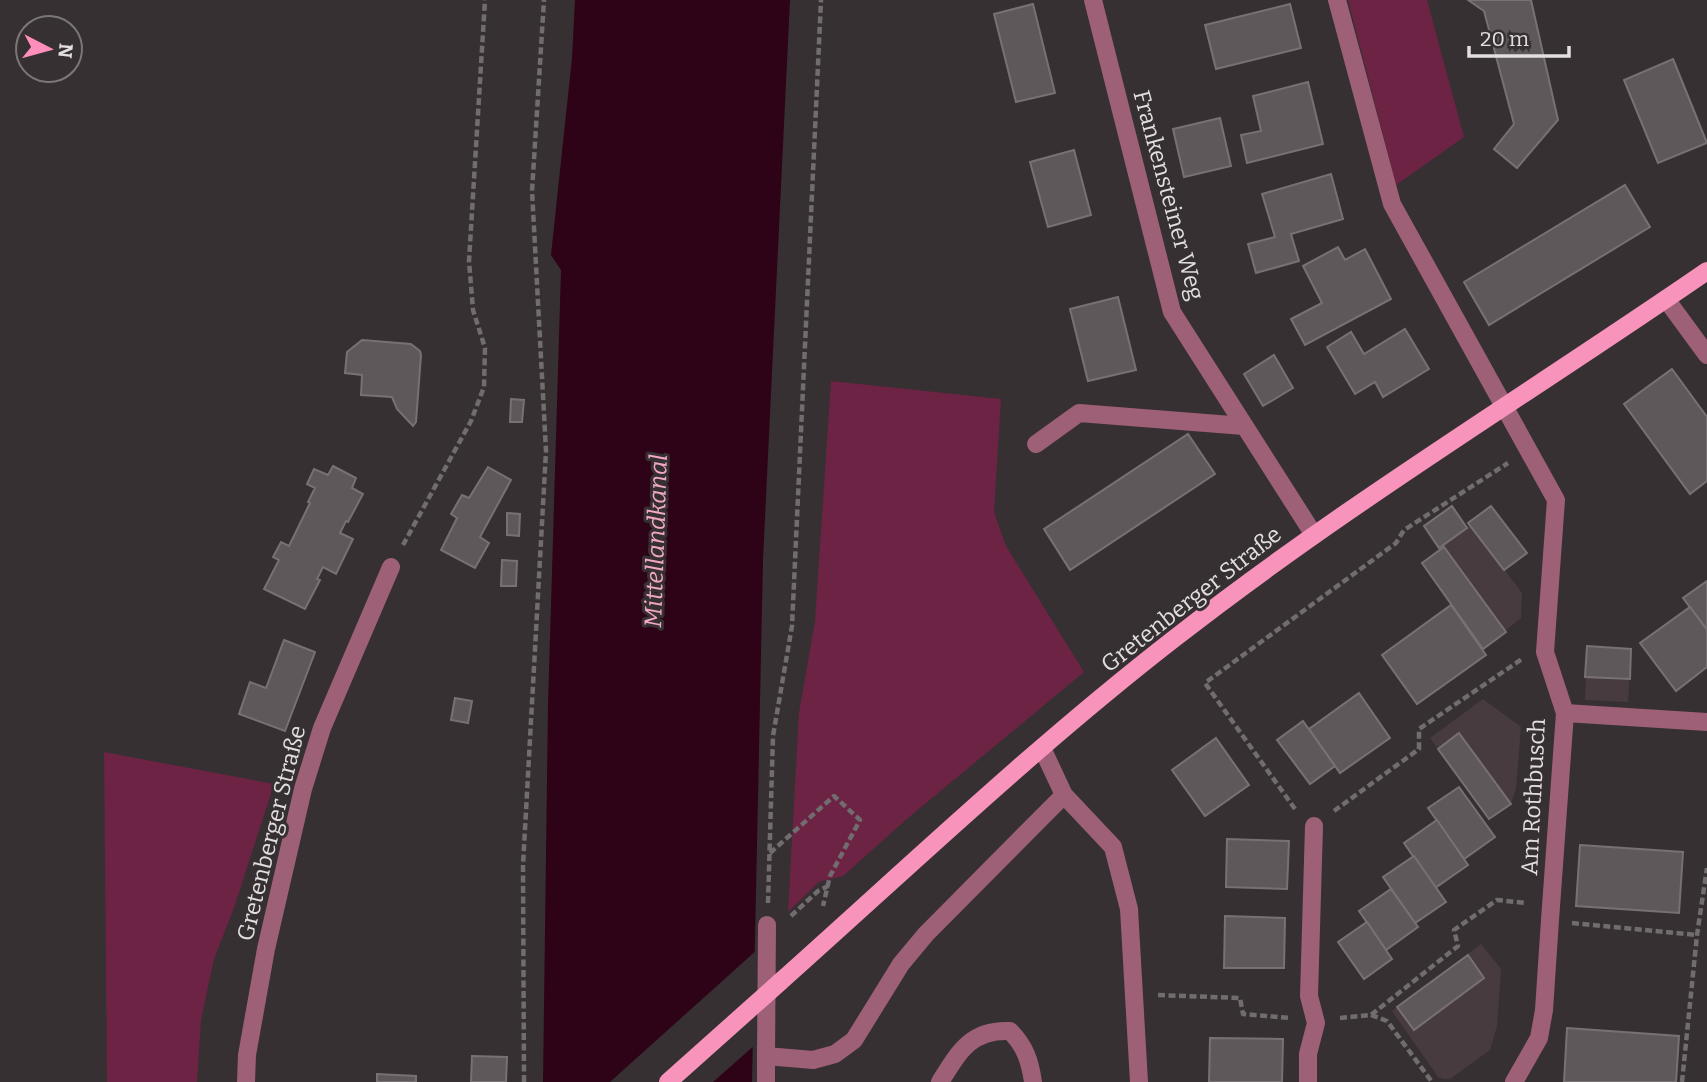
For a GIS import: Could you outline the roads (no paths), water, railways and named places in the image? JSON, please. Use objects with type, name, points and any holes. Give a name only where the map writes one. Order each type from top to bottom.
[{"type":"main road","name":"Gretenberger Straße","points":[[668,1082],[1042,748],[1174,638],[1314,535],[1707,271]]},
{"type":"street","name":"Frankensteiner Weg","points":[[1093,0],[1172,312],[1314,535]]},
{"type":"street","name":"Am Rothbusch","points":[[1337,0],[1392,204],[1556,500],[1545,652],[1565,713],[1551,913],[1544,1010],[1539,1038],[1514,1082]]},
{"type":"street","points":[[1666,299],[1707,355]]},
{"type":"street","points":[[1037,444],[1079,413],[1244,426]]},
{"type":"street","name":"Gretenberger Straße","points":[[246,1082],[247,1055],[266,949],[303,789],[322,729],[391,567]]},
{"type":"street","points":[[1565,713],[1707,722]]},
{"type":"street","points":[[1042,748],[1064,795],[1114,847],[1129,909],[1139,1082]]},
{"type":"street","points":[[766,1056],[813,1060],[835,1054],[854,1040],[901,964],[918,944],[1064,795]]},
{"type":"street","points":[[1308,1082],[1308,1054],[1316,1023],[1309,996],[1314,826]]},
{"type":"street","points":[[766,1082],[767,931]]},
{"type":"street","points":[[940,1082],[971,1039],[993,1030],[1010,1031],[1021,1041],[1030,1060],[1033,1082]]},
{"type":"water","name":"Mittellandkanal","points":[[575,0],[790,0],[763,559],[752,1082],[543,1082],[548,705],[561,270],[551,255],[572,58]]}]
